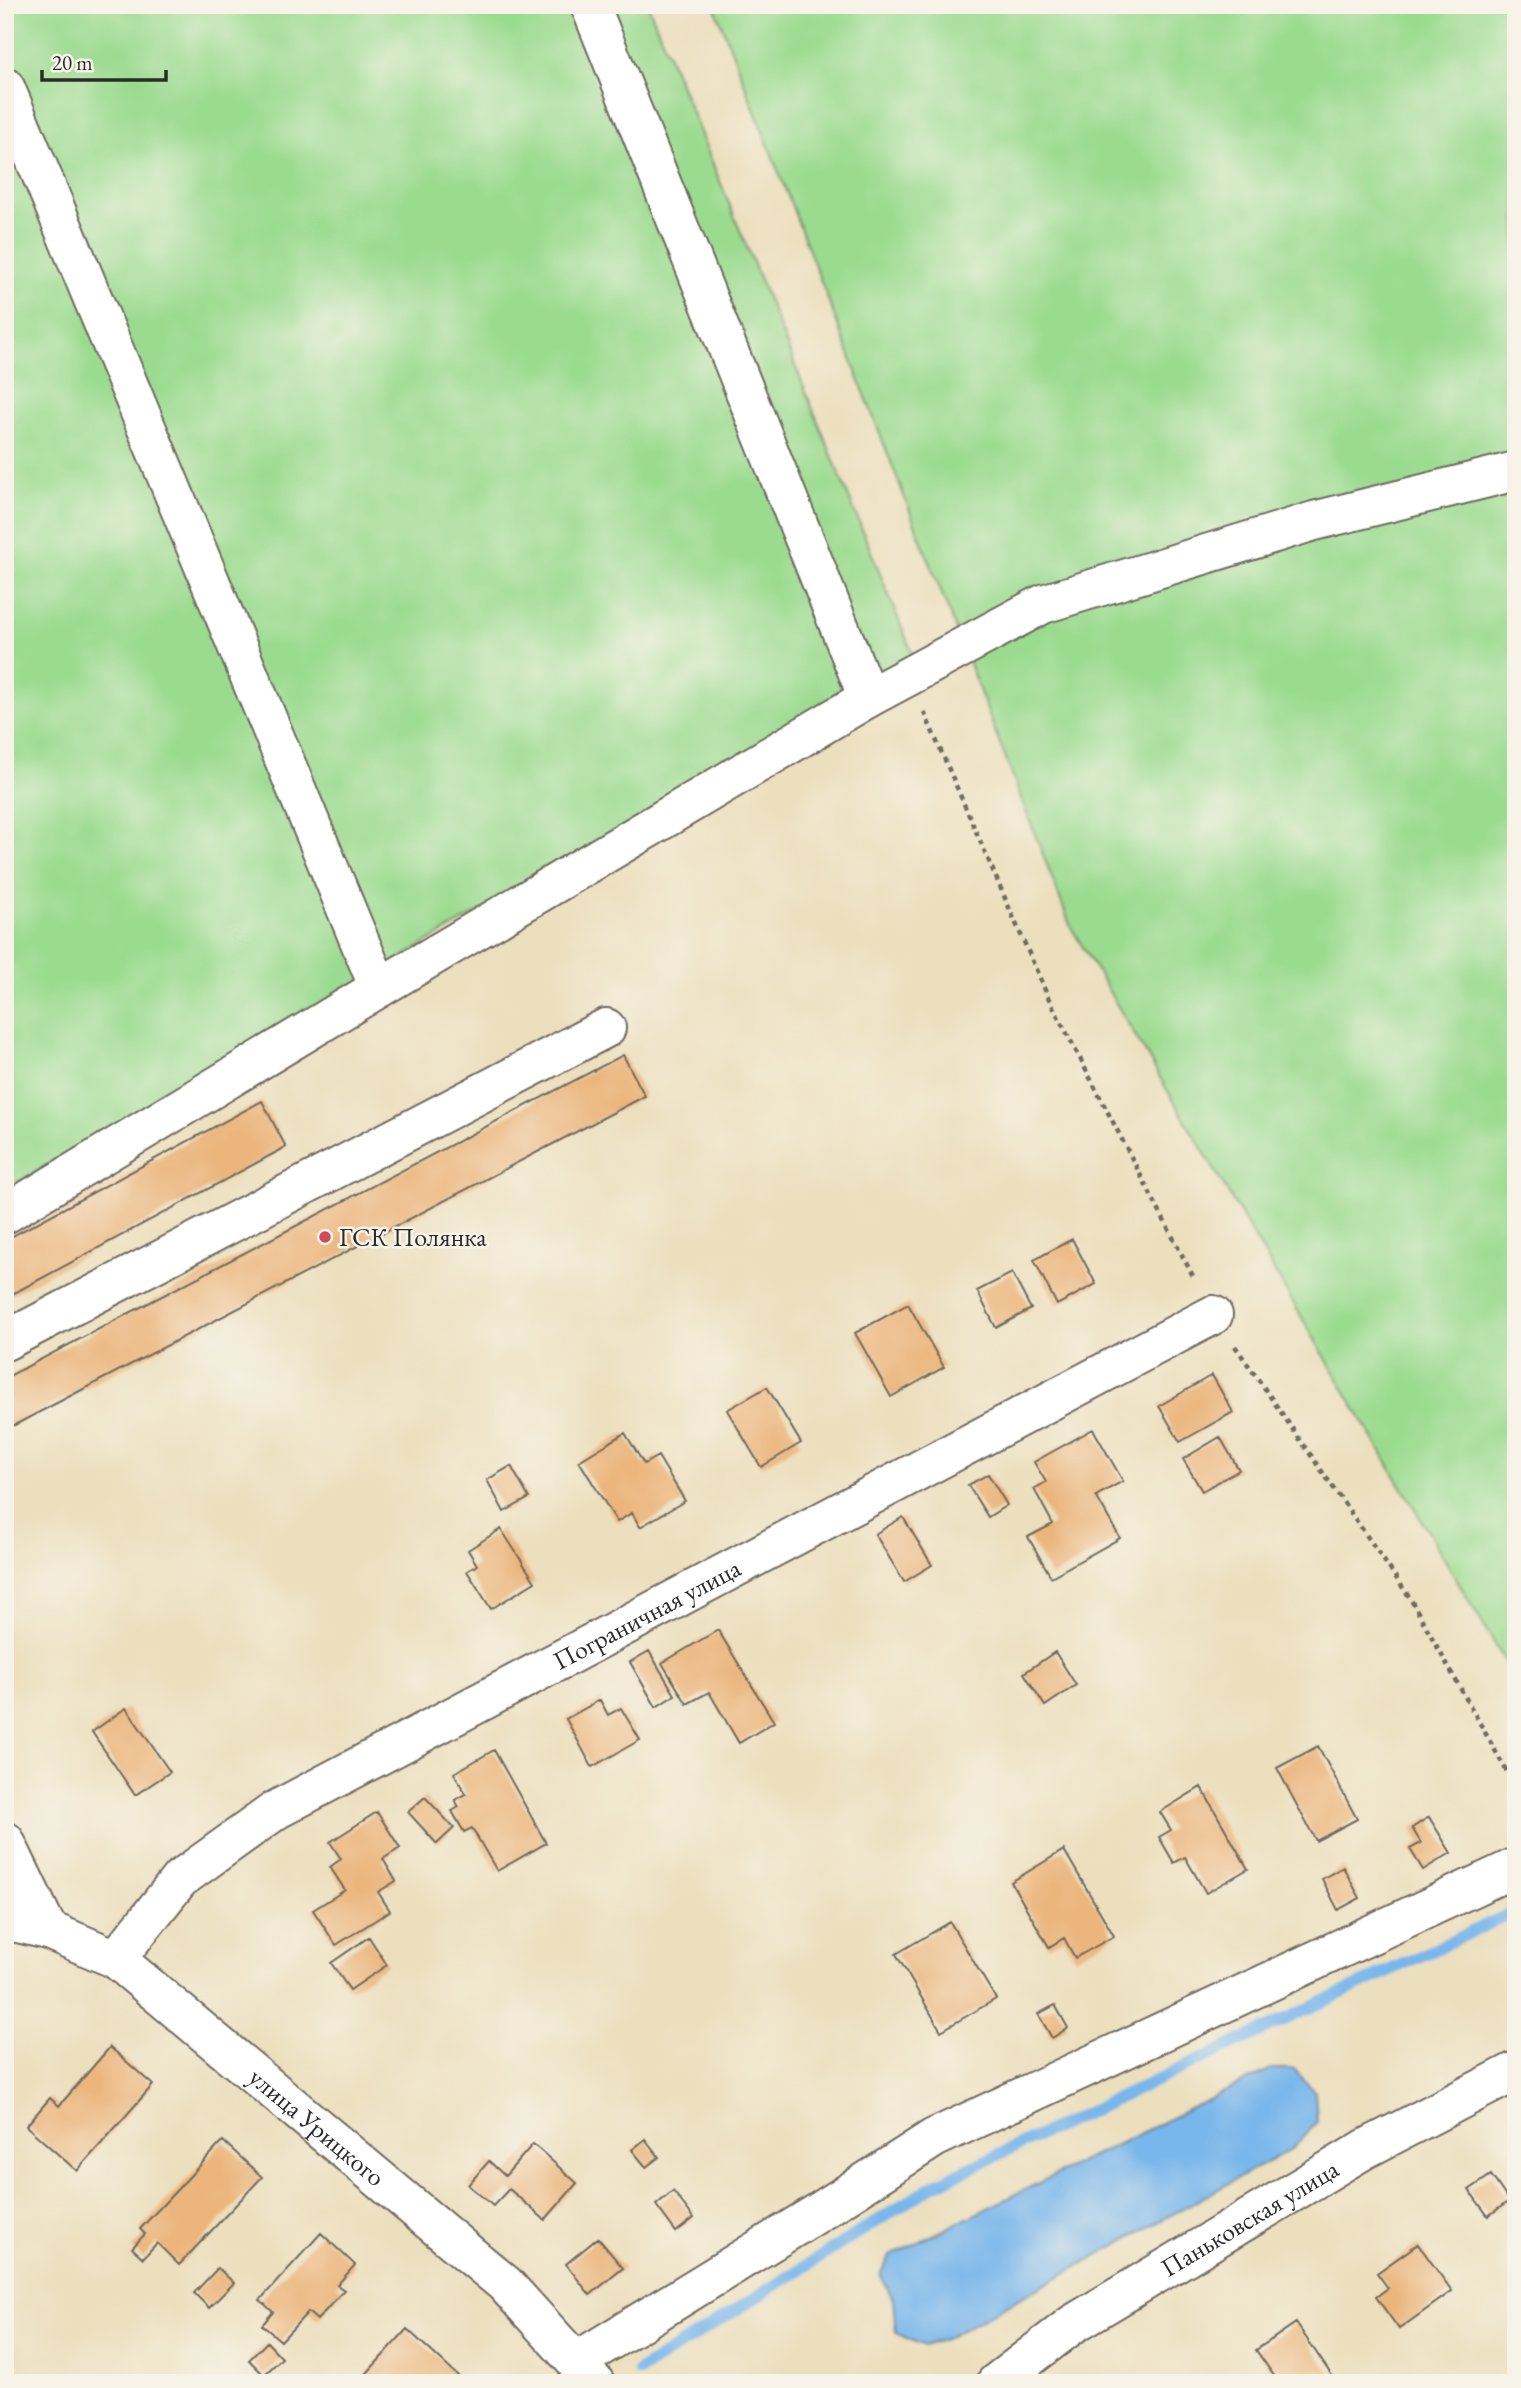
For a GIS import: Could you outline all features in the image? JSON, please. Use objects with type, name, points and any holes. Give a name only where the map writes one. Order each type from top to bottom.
[{"type":"street","points":[[590,5],[868,698]]},
{"type":"street","points":[[5,87],[379,988]]},
{"type":"street","points":[[5,1214],[868,698],[1043,604],[1314,521],[1516,471]]},
{"type":"street","points":[[5,1341],[606,1028]]},
{"type":"street","name":"Пограничная улица","points":[[116,1959],[180,1879],[276,1810],[1213,1315]]},
{"type":"street","points":[[5,1840],[48,1930]]},
{"type":"street","points":[[586,2372],[816,2214],[934,2138],[1516,1867]]},
{"type":"street","name":"улица Урицкого","points":[[5,1920],[48,1930],[116,1959],[505,2284],[586,2372]]},
{"type":"street","name":"Паньковская улица","points":[[996,2383],[1073,2324],[1353,2156],[1516,2071]]},
{"type":"path","points":[[909,675],[1048,998],[1213,1315],[1410,1598],[1516,1787]]},
{"type":"green space","points":[[5,5],[648,5],[914,657],[5,1190]]},
{"type":"green space","points":[[714,5],[1516,5],[1516,1680],[1071,927]]},
{"type":"water","points":[[1271,2069],[1294,2069],[1315,2092],[1317,2122],[1293,2148],[947,2338],[924,2346],[896,2333],[893,2299],[880,2274],[890,2256]]},
{"type":"building","name":"ГСК Полянка","points":[[623,1055],[645,1096],[5,1430],[5,1378]]},
{"type":"building","points":[[262,1101],[286,1147],[5,1298],[5,1240]]},
{"type":"building","points":[[1072,1239],[1096,1284],[1057,1305],[1034,1260]]},
{"type":"building","points":[[1012,1273],[1031,1309],[996,1328],[977,1291]]},
{"type":"building","points":[[908,1304],[944,1367],[891,1397],[855,1333]]},
{"type":"building","points":[[1212,1375],[1233,1412],[1180,1442],[1159,1406]]},
{"type":"building","points":[[767,1387],[801,1443],[761,1467],[727,1410]]},
{"type":"building","points":[[1093,1429],[1123,1481],[1096,1496],[1120,1538],[1051,1577],[1028,1537],[1053,1524],[1034,1489],[1046,1482],[1034,1462]]},
{"type":"building","points":[[625,1433],[644,1464],[658,1456],[685,1501],[640,1527],[632,1513],[617,1522],[579,1461]]},
{"type":"building","points":[[1220,1437],[1239,1470],[1202,1491],[1183,1459]]},
{"type":"building","points":[[511,1466],[529,1498],[504,1512],[487,1480]]},
{"type":"building","points":[[988,1474],[1007,1505],[988,1517],[968,1485]]},
{"type":"building","points":[[903,1517],[932,1565],[904,1582],[875,1534]]},
{"type":"building","points":[[501,1529],[535,1582],[491,1609],[467,1571],[477,1565],[468,1550]]},
{"type":"building","points":[[718,1630],[774,1722],[739,1743],[709,1692],[687,1704],[662,1663]]},
{"type":"building","points":[[649,1651],[675,1695],[656,1707],[630,1662]]},
{"type":"building","points":[[1055,1652],[1076,1685],[1045,1706],[1024,1673]]},
{"type":"building","points":[[600,1700],[608,1715],[621,1708],[640,1740],[592,1767],[566,1719]]},
{"type":"building","points":[[126,1708],[170,1772],[135,1795],[92,1732]]},
{"type":"building","points":[[1318,1746],[1357,1819],[1316,1841],[1277,1768]]},
{"type":"building","points":[[494,1750],[546,1843],[497,1871],[472,1828],[464,1832],[452,1811],[459,1807],[455,1800],[466,1794],[454,1773]]},
{"type":"building","points":[[1201,1787],[1248,1869],[1206,1893],[1185,1857],[1174,1863],[1159,1837],[1171,1830],[1160,1812]]},
{"type":"building","points":[[425,1797],[454,1828],[437,1844],[408,1812]]},
{"type":"building","points":[[377,1812],[400,1848],[383,1859],[396,1881],[378,1892],[390,1911],[336,1945],[313,1910],[345,1890],[330,1867],[341,1859],[330,1842]]},
{"type":"building","points":[[1429,1817],[1451,1853],[1423,1870],[1410,1849],[1421,1843],[1412,1828]]},
{"type":"building","points":[[1064,1850],[1114,1936],[1075,1958],[1064,1938],[1049,1947],[1011,1882]]},
{"type":"building","points":[[1343,1867],[1360,1898],[1338,1910],[1322,1879]]},
{"type":"building","points":[[950,1922],[996,1999],[941,2031],[896,1954]]},
{"type":"building","points":[[369,1937],[387,1965],[350,1990],[331,1963]]},
{"type":"building","points":[[1055,2005],[1068,2028],[1052,2038],[1038,2014]]},
{"type":"building","points":[[110,2047],[153,2085],[77,2171],[26,2126],[50,2098],[59,2106]]},
{"type":"building","points":[[645,2139],[659,2157],[646,2167],[632,2150]]},
{"type":"building","points":[[223,2141],[262,2177],[179,2265],[157,2243],[143,2258],[132,2248],[145,2234],[140,2229]]},
{"type":"building","points":[[533,2144],[577,2183],[545,2220],[509,2189],[493,2206],[468,2185],[489,2161],[505,2176]]},
{"type":"building","points":[[1491,2175],[1509,2201],[1488,2216],[1469,2190]]},
{"type":"building","points":[[673,2191],[694,2218],[676,2232],[656,2205]]},
{"type":"building","points":[[321,2233],[355,2265],[337,2285],[344,2290],[317,2320],[308,2312],[281,2341],[262,2325],[273,2312],[260,2300]]},
{"type":"building","points":[[598,2238],[623,2268],[590,2295],[566,2264]]},
{"type":"building","points":[[1418,2244],[1452,2291],[1399,2329],[1376,2297],[1388,2288],[1377,2273]]},
{"type":"building","points":[[218,2268],[234,2283],[209,2308],[194,2293]]},
{"type":"building","points":[[1296,2323],[1337,2383],[1279,2383],[1256,2350]]},
{"type":"building","points":[[407,2329],[458,2376],[452,2383],[358,2383]]},
{"type":"building","points":[[267,2342],[282,2358],[264,2375],[249,2360]]},
{"type":"waterway","points":[[639,2371],[936,2184],[1516,1911]]},
{"type":"place","name":"ГСК Полянка","points":[[325,1237]]}]
